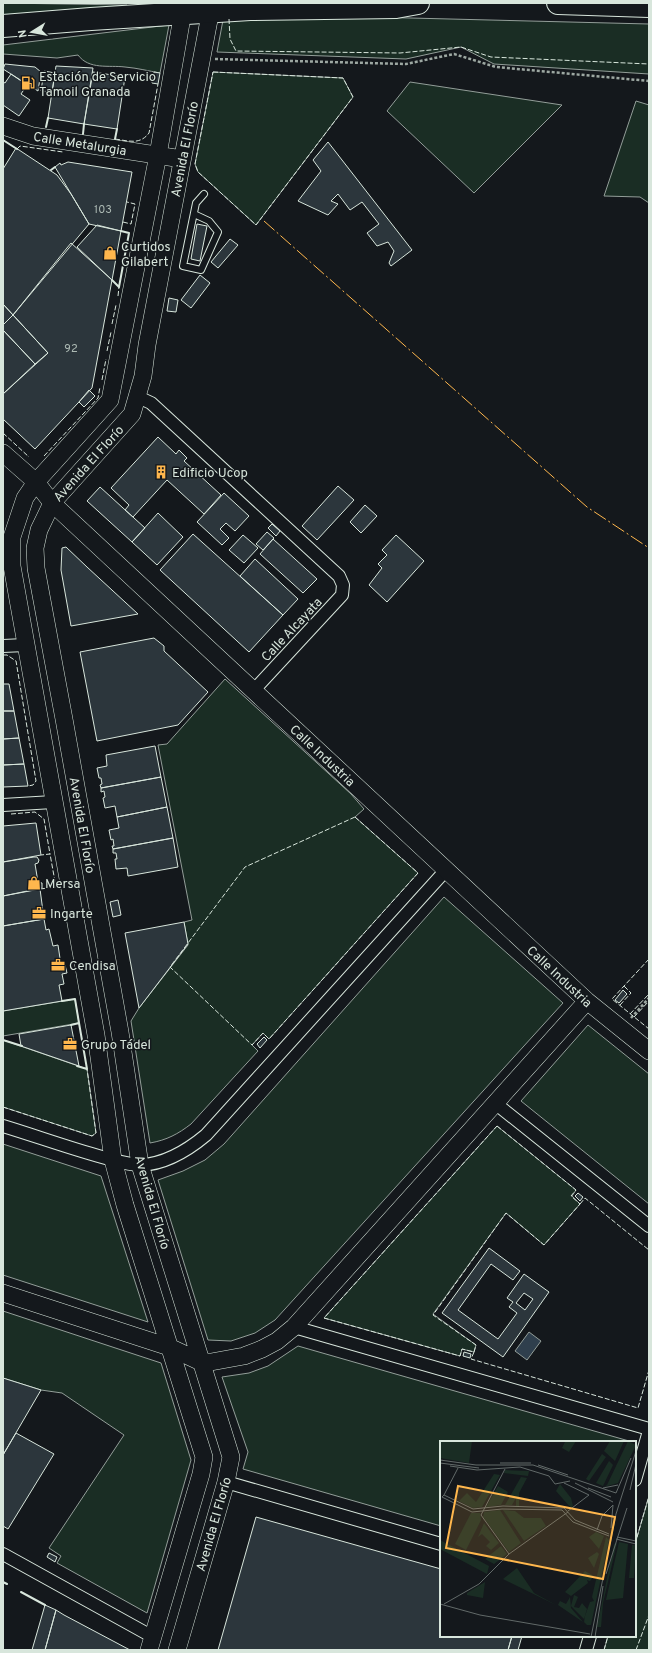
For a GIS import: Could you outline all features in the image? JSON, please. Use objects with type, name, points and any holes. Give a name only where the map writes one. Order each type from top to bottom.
[{"type":"highway","points":[[3,26],[91,18],[250,9],[396,7],[418,3]]},
{"type":"highway","points":[[558,3],[649,6]]},
{"type":"highway","points":[[3,38],[67,29],[91,18]]},
{"type":"main road","name":"Avenida El Florío","points":[[178,1647],[226,1482],[231,1457],[140,1165],[120,1032],[79,798],[36,568],[35,548],[39,530],[52,503],[132,414],[138,397],[209,20]]},
{"type":"main road","name":"Avenida El Florío","points":[[151,1643],[201,1474],[204,1457],[125,1205],[113,1160],[96,1035],[53,802],[12,566],[12,537],[25,498],[36,482],[110,400],[113,392],[158,155],[181,23]]},
{"type":"main road","name":"Calle Metalurgia","points":[[3,126],[33,136],[182,159]]},
{"type":"main road","points":[[113,392],[138,397]]},
{"type":"main road","name":"Calle Industria","points":[[3,453],[36,482],[52,503],[587,1001],[649,1051]]},
{"type":"main road","points":[[25,644],[50,642]]},
{"type":"main road","points":[[53,802],[79,798]]},
{"type":"main road","points":[[3,1293],[169,1348],[201,1362],[211,1362],[244,1356],[262,1349],[277,1341],[294,1327],[587,1001]]},
{"type":"main road","points":[[201,1474],[226,1482]]},
{"type":"main road","points":[[151,1643],[178,1647]]},
{"type":"street","name":"Calle Alcayata","points":[[138,397],[152,403],[339,576],[343,585],[342,595],[254,690]]},
{"type":"street","points":[[3,646],[25,644]]},
{"type":"street","points":[[3,805],[53,802]]},
{"type":"street","points":[[3,1126],[113,1160],[140,1165],[161,1161],[193,1146],[206,1135],[446,870]]},
{"type":"street","points":[[495,1103],[649,1226]]},
{"type":"street","points":[[294,1327],[649,1430],[636,1476]]},
{"type":"street","points":[[226,1482],[440,1544]]},
{"type":"street","points":[[3,1554],[151,1643]]},
{"type":"street","points":[[586,1650],[590,1637]]},
{"type":"lane","points":[[194,214],[209,221],[218,232],[201,270],[183,266],[196,203],[204,194]]},
{"type":"path","points":[[213,59],[406,64],[454,54],[496,67],[649,81]]},
{"type":"path","points":[[631,1018],[649,998]]},
{"type":"green space","points":[[3,3],[127,5],[127,9],[3,18]]},
{"type":"green space","points":[[290,15],[649,24],[649,74],[494,64],[461,47],[406,59],[217,52],[223,20]]},
{"type":"green space","points":[[169,25],[160,73],[129,67],[93,65],[83,60],[78,55],[57,58],[3,54],[3,45]]},
{"type":"green space","points":[[213,72],[343,78],[353,97],[256,225],[198,172],[195,164]]},
{"type":"green space","points":[[410,82],[562,105],[474,193],[387,111]]},
{"type":"green space","points":[[636,101],[649,105],[649,203],[640,197],[604,196]]},
{"type":"green space","points":[[225,679],[351,794],[364,809],[355,817],[418,873],[269,1039],[263,1033],[252,1045],[258,1051],[191,1124],[172,1136],[150,1143],[131,1021],[139,1008],[188,945],[184,922],[192,920],[158,745],[167,744]]},
{"type":"green space","points":[[444,897],[563,1003],[275,1320],[255,1333],[231,1341],[208,1340],[158,1180],[183,1171],[205,1160],[224,1144]]},
{"type":"green space","points":[[75,999],[79,1023],[3,1036],[3,1011]]},
{"type":"green space","points":[[588,1025],[649,1074],[649,1204],[521,1101]]},
{"type":"green space","points":[[3,1040],[87,1069],[96,1133],[92,1136],[3,1107]]},
{"type":"green space","points":[[497,1126],[576,1190],[572,1196],[580,1204],[544,1245],[506,1213],[433,1314],[476,1345],[474,1352],[462,1349],[460,1356],[324,1318]]},
{"type":"green space","points":[[3,1144],[101,1176],[148,1322],[3,1275]]},
{"type":"green space","points":[[3,1311],[161,1363],[191,1460],[147,1613],[57,1563],[61,1556],[49,1548],[124,1435],[62,1393],[41,1390],[3,1378]]},
{"type":"green space","points":[[298,1346],[629,1441],[440,1441],[440,1526],[243,1469],[248,1452],[222,1377],[249,1373],[268,1366]]},
{"type":"green space","points":[[649,1496],[649,1650],[604,1650],[608,1637],[636,1637],[636,1541]]},
{"type":"water","points":[[529,1332],[541,1341],[527,1360],[515,1351]]},
{"type":"building","points":[[5,64],[35,67],[41,72],[38,91],[3,69]]},
{"type":"building","points":[[56,66],[93,68],[84,124],[48,118]]},
{"type":"building","points":[[44,71],[55,73],[52,93],[41,91]]},
{"type":"building","points":[[93,72],[125,77],[117,129],[84,124]]},
{"type":"building","points":[[154,72],[160,73],[158,84],[152,83]]},
{"type":"building","points":[[11,74],[27,85],[21,94],[30,100],[19,116],[3,105],[3,82],[5,83]]},
{"type":"building","points":[[328,142],[412,250],[391,266],[389,263],[394,251],[388,242],[377,246],[367,233],[379,224],[362,202],[350,210],[338,194],[331,201],[338,204],[328,215],[298,201],[321,171],[313,160]]},
{"type":"building","points":[[16,148],[57,175],[71,194],[89,224],[13,315],[3,304],[3,169]]},
{"type":"building","points":[[68,162],[132,172],[121,231],[89,224],[55,167],[60,163],[61,165]]},
{"type":"building","points":[[197,224],[207,226],[200,261],[191,259]]},
{"type":"building","points":[[97,225],[121,231],[112,280],[77,247]]},
{"type":"building","points":[[230,239],[238,245],[218,268],[211,262]]},
{"type":"building","points":[[71,243],[112,280],[92,388],[35,449],[3,419],[3,394],[48,353],[13,315]]},
{"type":"building","points":[[200,275],[210,283],[191,308],[181,300]]},
{"type":"building","points":[[169,298],[178,300],[176,312],[167,311]]},
{"type":"building","points":[[3,304],[13,315],[3,325]]},
{"type":"building","points":[[13,315],[48,353],[35,364],[3,330],[3,325]]},
{"type":"building","points":[[3,330],[35,364],[3,394]]},
{"type":"building","points":[[89,390],[95,396],[84,407],[79,402]]},
{"type":"building","name":"Edificio Ucop","points":[[158,437],[176,454],[179,450],[187,458],[184,461],[221,495],[204,514],[167,480],[133,517],[125,510],[129,505],[111,488]]},
{"type":"building","points":[[338,486],[354,500],[317,540],[302,526]]},
{"type":"building","points":[[100,487],[145,528],[132,542],[87,501]]},
{"type":"building","points":[[224,493],[249,516],[235,531],[226,523],[220,529],[229,538],[222,545],[197,522]]},
{"type":"building","points":[[365,505],[377,516],[361,533],[350,522]]},
{"type":"building","points":[[158,513],[183,537],[157,565],[132,542]]},
{"type":"building","points":[[272,524],[280,531],[276,536],[268,528]]},
{"type":"building","points":[[267,532],[274,538],[263,550],[256,544]]},
{"type":"building","points":[[193,534],[283,615],[249,652],[160,570]]},
{"type":"building","points":[[243,535],[258,548],[244,563],[229,550]]},
{"type":"building","points":[[396,535],[424,561],[387,602],[369,585],[382,568],[378,564],[387,555],[382,550]]},
{"type":"building","points":[[273,539],[317,579],[303,593],[260,554]]},
{"type":"building","points":[[66,547],[138,614],[71,626],[61,570],[62,548]]},
{"type":"building","points":[[255,559],[298,599],[283,615],[240,576]]},
{"type":"building","points":[[154,638],[164,646],[164,651],[208,692],[178,725],[97,741],[80,652]]},
{"type":"building","points":[[3,684],[9,684],[14,711],[3,711]]},
{"type":"building","points":[[3,711],[14,711],[19,738],[3,739]]},
{"type":"building","points":[[19,738],[24,764],[3,765],[3,739]]},
{"type":"building","points":[[155,746],[161,777],[101,788],[101,778],[99,778],[97,768],[107,766],[106,755]]},
{"type":"building","points":[[24,764],[28,786],[3,787],[3,765]]},
{"type":"building","points":[[161,777],[167,807],[117,817],[115,806],[105,808],[103,798],[105,797],[104,791],[101,792],[101,788]]},
{"type":"building","points":[[167,807],[173,838],[113,849],[113,839],[111,840],[109,830],[119,828],[117,817]]},
{"type":"building","points":[[36,823],[41,855],[3,862],[3,826]]},
{"type":"building","points":[[173,838],[178,867],[128,876],[127,868],[116,869],[115,859],[117,859],[116,853],[113,853],[113,849]]},
{"type":"building","points":[[37,857],[39,860],[38,863],[35,864],[38,882],[42,883],[42,888],[3,896],[3,862]]},
{"type":"building","points":[[40,889],[44,919],[3,926],[3,896]]},
{"type":"building","points":[[118,900],[121,915],[113,917],[110,902]]},
{"type":"building","points":[[44,919],[46,930],[49,929],[53,946],[58,945],[61,965],[65,965],[67,973],[62,974],[64,984],[59,985],[62,1001],[3,1011],[3,926]]},
{"type":"building","points":[[184,922],[188,944],[139,1008],[125,933]]},
{"type":"building","points":[[623,990],[627,994],[619,1003],[615,1000]]},
{"type":"building","points":[[71,1025],[79,1066],[21,1046],[19,1034]]},
{"type":"building","points":[[264,1037],[267,1040],[260,1048],[257,1044]]},
{"type":"building","points":[[578,1193],[583,1197],[580,1201],[575,1196]]},
{"type":"building","points":[[489,1248],[520,1271],[513,1280],[491,1264],[458,1310],[498,1339],[517,1313],[509,1307],[513,1302],[507,1298],[524,1274],[549,1292],[503,1357],[442,1313]],"holes":[[[524,1293],[533,1299],[525,1310],[516,1303]]]},
{"type":"building","points":[[464,1352],[471,1354],[470,1358],[463,1356]]},
{"type":"building","points":[[3,1378],[41,1390],[3,1455]]},
{"type":"building","points":[[16,1433],[54,1454],[8,1529],[3,1526],[3,1455]]},
{"type":"building","points":[[256,1517],[440,1569],[440,1637],[512,1637],[508,1650],[218,1650]]},
{"type":"building","points":[[49,1553],[57,1557],[55,1562],[47,1557]]},
{"type":"building","points":[[45,1605],[56,1610],[45,1650],[32,1650]]},
{"type":"building","points":[[56,1610],[64,1615],[130,1650],[45,1650]]},
{"type":"building","points":[[512,1637],[522,1637],[518,1650],[508,1650]]},
{"type":"fence","points":[[229,19],[230,39],[236,51],[400,53],[461,47],[491,57],[649,64]]},
{"type":"fence","points":[[213,72],[343,78],[353,97],[256,225],[198,172],[195,164],[213,72]]},
{"type":"fence","points":[[115,139],[138,141],[146,137],[149,133],[158,84]]},
{"type":"fence","points":[[17,149],[20,146],[63,152]]},
{"type":"fence","points":[[123,222],[131,224],[135,204],[127,202]]},
{"type":"fence","points":[[118,296],[119,287]]},
{"type":"fence","points":[[112,324],[116,305]]},
{"type":"fence","points":[[107,351],[111,332]]},
{"type":"fence","points":[[102,380],[106,359]]},
{"type":"fence","points":[[44,456],[98,398],[100,387]]},
{"type":"fence","points":[[3,433],[29,457]]},
{"type":"fence","points":[[3,655],[7,655],[16,661],[36,781],[33,785],[28,786]]},
{"type":"fence","points":[[11,814],[35,812],[44,819],[50,854],[41,855]]},
{"type":"fence","points":[[355,817],[418,873],[269,1039],[263,1033],[252,1045],[170,967],[245,867],[355,817]]},
{"type":"fence","points":[[40,889],[56,887],[50,854]]},
{"type":"fence","points":[[649,959],[612,999],[649,1029]]},
{"type":"fence","points":[[620,1005],[631,993],[624,986]]},
{"type":"fence","points":[[630,1014],[649,994]]},
{"type":"fence","points":[[634,1017],[649,1001]]},
{"type":"fence","points":[[3,1107],[92,1136],[96,1133],[87,1069]]},
{"type":"fence","points":[[497,1126],[576,1190],[571,1196],[580,1204],[544,1245],[506,1213],[433,1315],[476,1345],[474,1352],[462,1349],[460,1356],[324,1318],[497,1126]]},
{"type":"fence","points":[[580,1204],[585,1198],[649,1250]]},
{"type":"fence","points":[[474,1352],[471,1359],[638,1408],[649,1370]]},
{"type":"fence","points":[[636,1541],[649,1496]]},
{"type":"fence","points":[[636,1650],[649,1615]]},
{"type":"fence","points":[[604,1650],[608,1637]]},
{"type":"wall","points":[[46,127],[48,118]]},
{"type":"wall","points":[[83,134],[84,124]]},
{"type":"wall","points":[[115,139],[117,129]]},
{"type":"wall","points":[[3,140],[17,149]]},
{"type":"wall","points":[[51,170],[55,167]]},
{"type":"wall","points":[[112,280],[119,287],[129,233],[121,231]]},
{"type":"wall","points":[[62,1001],[75,999],[79,1023],[71,1025]]},
{"type":"wall","points":[[77,1066],[87,1069],[79,1023]]},
{"type":"wall","points":[[3,1040],[22,1046]]},
{"type":"wall","points":[[3,1582],[7,1584]]},
{"type":"wall","points":[[21,1592],[45,1605]]},
{"type":"power","points":[[264,221],[587,507],[649,548]]},
{"type":"place","name":"Estación de Servicio Tamoil Granada","points":[[28,83]]},
{"type":"place","name":"Curtidos Gilabert","points":[[110,253]]},
{"type":"place","name":"Edificio Ucop","points":[[161,472]]},
{"type":"place","name":"Mersa","points":[[34,883]]},
{"type":"place","name":"Ingarte","points":[[39,913]]},
{"type":"place","name":"Cendisa","points":[[58,965]]},
{"type":"place","name":"Grupo Tádel","points":[[70,1044]]}]
